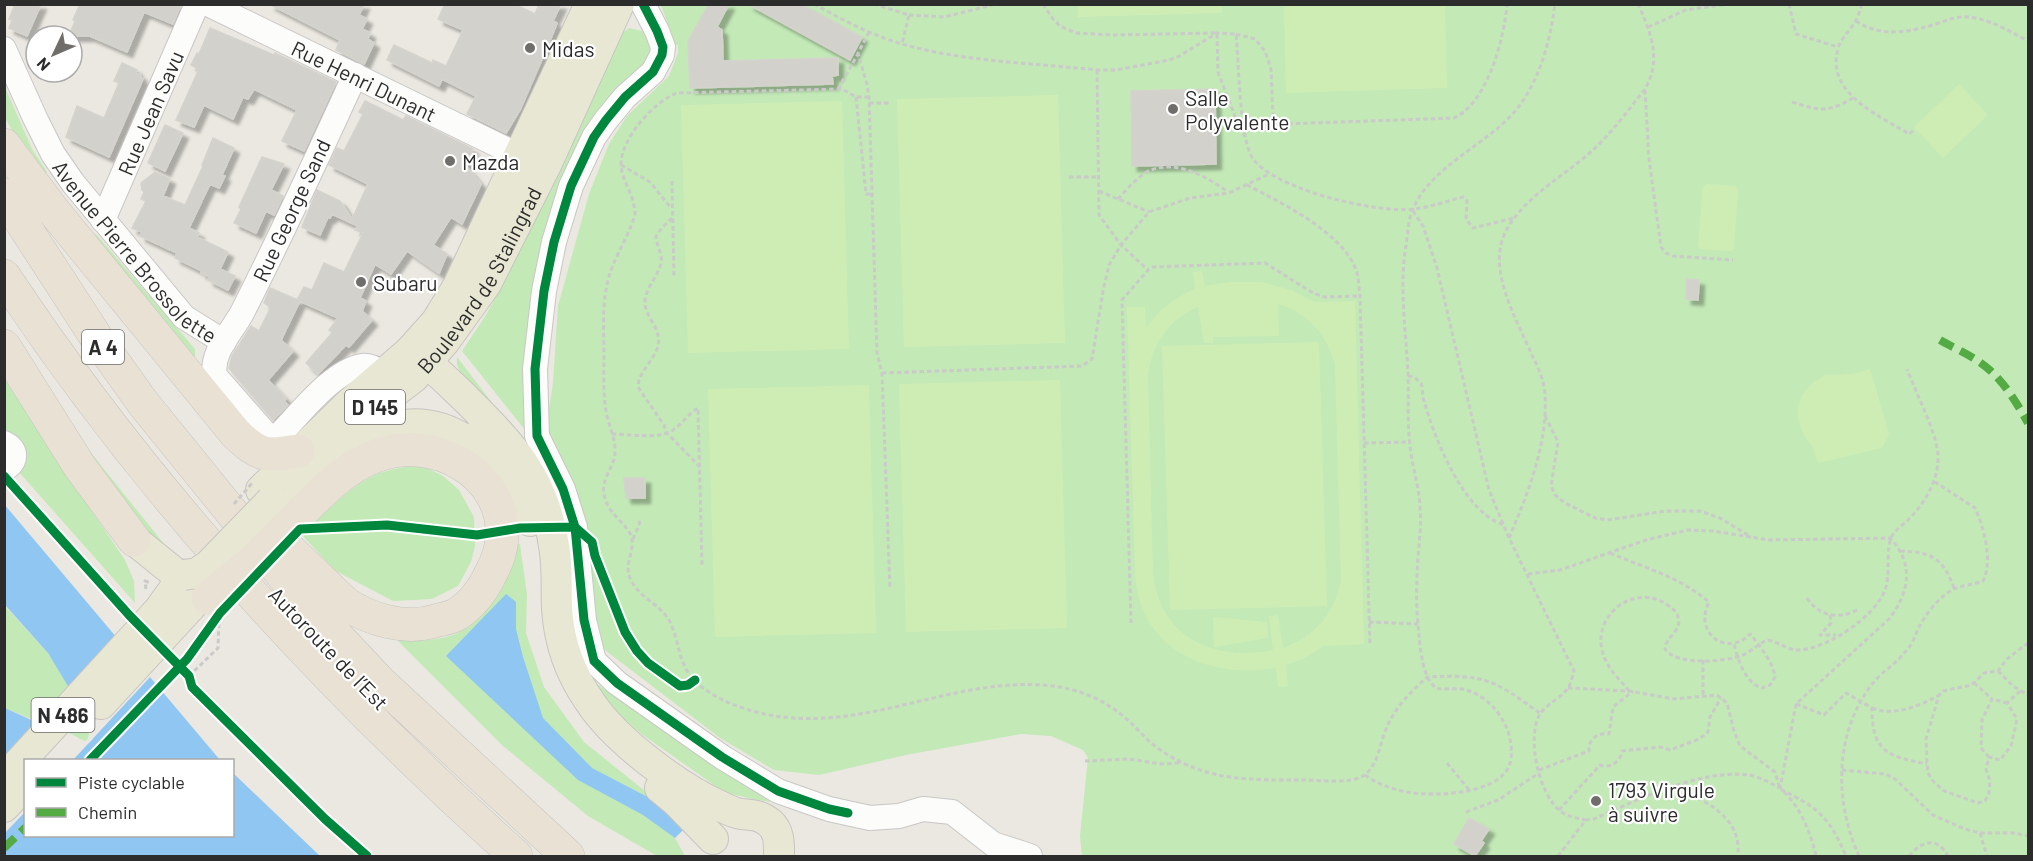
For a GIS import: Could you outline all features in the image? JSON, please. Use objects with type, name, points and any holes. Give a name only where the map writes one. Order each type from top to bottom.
[{"type":"highway","points":[[4,145],[52,209],[236,434],[255,450],[267,454],[280,492],[251,563],[190,604]]},
{"type":"highway","name":"Autoroute de l’Est","points":[[4,195],[123,375],[173,441],[302,599],[380,682],[568,856]]},
{"type":"highway","name":"Autoroute de l’Est","points":[[4,276],[61,359],[114,429],[186,518],[277,622],[360,709],[516,856]]},
{"type":"highway","points":[[4,346],[80,467],[134,540]]},
{"type":"highway","points":[[214,489],[232,495],[243,503],[354,610],[395,624],[427,623],[456,615],[486,586],[497,561],[502,536],[498,510],[491,496],[471,471],[447,456],[411,448],[375,456],[355,466],[319,494],[280,492]]},
{"type":"main road","name":"Boulevard de Stalingrad","points":[[334,449],[407,364],[453,295],[590,4]]},
{"type":"main road","name":"Boulevard de Stalingrad","points":[[280,492],[407,364],[463,318],[486,284],[546,165],[619,4]]},
{"type":"main road","points":[[407,364],[493,451],[499,465],[517,490],[525,506],[534,535],[538,561],[541,628],[547,657],[562,692],[579,720],[594,737],[632,769],[677,802],[713,848]]},
{"type":"main road","points":[[407,364],[505,438],[529,470],[549,519],[555,547],[560,633],[568,659],[590,703],[610,728],[636,751],[701,797],[738,814],[757,814],[772,824],[780,840],[778,856]]},
{"type":"main road","points":[[280,492],[316,455],[384,428],[416,424],[441,429],[466,440],[499,465]]},
{"type":"main road","name":"N 486","points":[[49,759],[190,604],[280,492]]},
{"type":"main road","points":[[134,540],[174,573],[190,604]]},
{"type":"main road","points":[[134,540],[161,586],[162,594],[190,604]]},
{"type":"main road","name":"N 486","points":[[25,759],[190,604]]},
{"type":"main road","name":"N 486","points":[[4,779],[24,760]]},
{"type":"main road","points":[[4,807],[24,786]]},
{"type":"main road","points":[[713,848],[722,823],[738,814]]},
{"type":"street","name":"Rue Jean Savu","points":[[103,220],[197,4]]},
{"type":"street","name":"Rue Henri Dunant","points":[[208,4],[519,156]]},
{"type":"street","points":[[643,4],[663,47],[662,55],[653,72],[626,97],[594,137],[571,186],[554,242],[544,291],[535,369],[537,436],[563,489],[575,527],[584,620],[594,661],[617,683],[722,757],[778,791],[829,810],[870,818],[899,816],[923,808],[952,812],[993,844],[1030,856]]},
{"type":"street","name":"Avenue Pierre Brossolette","points":[[4,49],[53,154],[103,220],[184,317],[224,342],[216,356],[213,368],[215,376],[266,434],[272,437],[279,436],[329,385],[345,373],[362,366],[374,368],[407,364]]},
{"type":"street","name":"Rue George Sand","points":[[224,342],[243,311],[355,75]]},
{"type":"street","points":[[4,443],[12,448],[15,456],[7,476]]},
{"type":"path","points":[[814,4],[869,32],[903,44],[976,57],[1097,70],[1116,70],[1176,58],[1217,33]]},
{"type":"path","points":[[874,4],[909,15],[945,17],[996,4]]},
{"type":"path","points":[[1043,4],[1060,26],[1076,33],[1113,35],[1217,33],[1236,34],[1255,39],[1264,51],[1271,69],[1273,115],[1277,122],[1283,124],[1454,118],[1468,107],[1489,72],[1502,39],[1507,4]]},
{"type":"path","points":[[1364,775],[1380,784],[1406,792],[1470,791],[1498,780],[1508,770],[1512,755],[1508,733],[1496,710],[1489,702],[1463,690],[1438,689],[1427,677],[1420,649],[1416,580],[1420,544],[1420,504],[1409,442],[1402,274],[1412,210],[1427,188],[1453,162],[1500,126],[1515,111],[1534,80],[1544,57],[1555,4]]},
{"type":"path","points":[[1509,538],[1525,499],[1541,446],[1545,393],[1541,375],[1509,303],[1501,275],[1499,258],[1501,243],[1514,218],[1595,149],[1651,79],[1654,66],[1653,40],[1638,4]]},
{"type":"path","points":[[1648,27],[1686,10],[1728,4]]},
{"type":"path","points":[[1789,4],[1796,34],[1838,47]]},
{"type":"path","points":[[1862,4],[1856,21],[1838,47],[1835,68],[1853,98],[1864,107],[1909,134],[1915,129]]},
{"type":"path","points":[[903,44],[909,15]]},
{"type":"path","points":[[1856,21],[1866,28],[1881,33],[1918,29],[1957,17],[1969,17],[1998,25],[2028,41]]},
{"type":"path","points":[[838,89],[869,32]]},
{"type":"path","points":[[1217,33],[1218,72],[1238,124],[1247,140]]},
{"type":"path","points":[[1236,34],[1247,140],[1253,158],[1270,173],[1294,186],[1339,201],[1372,208],[1412,210],[1463,198],[1467,201],[1466,219],[1473,228],[1514,218]]},
{"type":"path","points":[[858,53],[869,97],[877,353],[882,373],[890,589]]},
{"type":"path","points":[[1097,70],[1099,215],[1121,245],[1148,270]]},
{"type":"path","points":[[633,541],[628,531],[607,505],[604,496],[605,478],[615,457],[604,393],[606,289],[611,269],[635,215],[633,199],[621,165],[622,150],[628,138],[653,110],[670,96],[687,93],[842,89],[856,97],[869,97]]},
{"type":"path","points":[[1645,89],[1650,159],[1661,247],[1673,256],[1733,260]]},
{"type":"path","points":[[856,97],[866,194],[872,194]]},
{"type":"path","points":[[1792,102],[1822,110],[1840,105],[1853,98]]},
{"type":"path","points":[[869,103],[888,103]]},
{"type":"path","points":[[621,165],[650,182],[672,210]]},
{"type":"path","points":[[1118,199],[1148,172],[1172,168],[1187,169],[1197,173],[1229,193]]},
{"type":"path","points":[[882,373],[1082,366],[1088,363],[1092,359],[1109,265],[1121,245],[1149,212],[1190,198],[1229,193],[1270,173]]},
{"type":"path","points":[[1069,177],[1099,177]]},
{"type":"path","points":[[672,181],[674,277]]},
{"type":"path","points":[[1247,185],[1306,218],[1344,250],[1358,273],[1370,646]]},
{"type":"path","points":[[1099,191],[1149,212]]},
{"type":"path","points":[[1412,210],[1423,226],[1437,268],[1483,470],[1494,505],[1574,670],[1568,688],[1540,714],[1534,737],[1539,771],[1547,796],[1559,810],[1572,818],[1586,820],[1594,819],[1650,794],[1677,786],[1712,777],[1753,776],[1808,803],[1818,811],[1837,836],[1846,856]]},
{"type":"path","points":[[672,218],[656,236],[662,253],[661,264],[648,290],[645,302],[657,330],[658,344],[653,359],[638,382],[640,392],[664,425],[666,432],[700,467]]},
{"type":"path","points":[[1131,623],[1122,300],[1153,267],[1265,263],[1313,293],[1325,297],[1360,296]]},
{"type":"path","points":[[1631,691],[1611,670],[1600,643],[1602,626],[1606,618],[1627,601],[1644,597],[1659,600],[1674,610],[1679,620],[1676,630],[1664,645],[1671,656],[1677,658],[1703,660],[1736,657],[1768,640],[1790,649],[1804,649],[1838,635],[1862,620],[1881,597],[1888,578],[1890,538],[1909,519],[1935,482],[1938,455],[1936,443],[1907,369]]},
{"type":"path","points":[[1408,376],[1414,377],[1421,383],[1425,404],[1442,453],[1458,483],[1487,516],[1503,525]]},
{"type":"path","points":[[612,434],[650,435],[673,430],[698,408],[702,566]]},
{"type":"path","points":[[1544,415],[1558,442],[1551,486],[1555,495],[1565,503],[1595,518],[1607,520],[1666,511],[1701,511],[1720,518],[1752,537]]},
{"type":"path","points":[[1364,443],[1409,442]]},
{"type":"path","points":[[1860,856],[1851,837],[1846,816],[1842,793],[1842,770],[1847,735],[1861,701],[1875,681],[1906,652],[1929,612],[1946,594],[1954,588],[1983,580],[1988,570],[1987,553],[1976,508],[1935,482]]},
{"type":"path","points":[[640,518],[627,568],[630,581],[669,619],[688,673],[704,688],[757,713],[824,719],[866,713],[975,689],[1044,685],[1083,692],[1096,698],[1124,716],[1163,753],[1183,763],[1230,779],[1250,780],[1358,779],[1373,766],[1386,727],[1404,698],[1427,677],[1460,675],[1489,681],[1505,688],[1540,714]]},
{"type":"path","points":[[1527,574],[1560,570],[1646,540],[1688,531],[1714,531],[1768,540],[1890,538]]},
{"type":"path","points":[[1780,789],[1796,704],[1868,640],[1899,606],[1907,585],[1907,572],[1900,551],[1890,538]]},
{"type":"path","points":[[1900,551],[1917,551],[1935,558],[1948,571],[1954,588]]},
{"type":"path","points":[[1609,553],[1671,577],[1702,596],[1709,602],[1704,615],[1708,632],[1718,641],[1734,643],[1750,634],[1759,644],[1775,673],[1774,680],[1768,687],[1753,684],[1736,657],[1734,643]]},
{"type":"path","points":[[1807,598],[1817,609],[1830,615],[1843,615],[1857,610]]},
{"type":"path","points":[[189,676],[218,648],[190,604]]},
{"type":"path","points":[[1830,615],[1831,623],[1820,635],[1838,635]]},
{"type":"path","points":[[1369,622],[1418,624]]},
{"type":"path","points":[[1796,704],[1824,715],[1846,693],[1880,712],[1892,712],[1922,704],[1946,689],[1974,683],[1984,673],[1998,671],[2007,659],[2028,643]]},
{"type":"path","points":[[1703,660],[1703,696]]},
{"type":"path","points":[[1998,671],[2020,691],[2028,695]]},
{"type":"path","points":[[1974,683],[1992,699],[2007,703],[2018,719],[2011,746],[2000,760],[1989,757],[1981,748],[1982,720],[1992,699]]},
{"type":"path","points":[[1568,688],[1631,691],[1674,699],[1717,695],[1722,698],[1730,710],[1740,746],[1775,772],[1780,789],[1795,803],[1803,816],[1816,856]]},
{"type":"path","points":[[1466,812],[1498,800],[1539,771],[1589,751],[1589,744],[1595,736],[1609,734],[1614,705],[1631,691]]},
{"type":"path","points":[[2007,703],[2020,691]]},
{"type":"path","points":[[1939,695],[1928,731],[1927,764],[1928,773],[1933,781],[1944,791],[1982,803],[1988,798],[1990,787],[1986,769],[1989,757]]},
{"type":"path","points":[[1559,810],[1600,765],[1604,767],[1614,763],[1622,751],[1655,747],[1675,749],[1703,738],[1708,732],[1710,717],[1722,698]]},
{"type":"path","points":[[1872,708],[1872,729],[1875,739],[1881,746],[1889,754],[1927,764]]},
{"type":"path","points":[[1085,761],[1129,759],[1161,764],[1183,763]]},
{"type":"path","points":[[1448,763],[1470,791]]},
{"type":"path","points":[[1842,770],[1886,774],[1895,779],[1933,815],[1965,829],[1980,833],[2014,833],[2028,836]]},
{"type":"path","points":[[1677,786],[1715,808],[1727,818],[1735,830],[1739,845],[1738,856]]},
{"type":"path","points":[[1558,856],[1586,820]]},
{"type":"path","points":[[1980,833],[1987,856]]},
{"type":"path","points":[[1909,856],[1917,848],[1930,843],[1941,846],[1948,856]]},
{"type":"green space","points":[[661,5],[2028,5],[2028,856],[1082,856],[1080,836],[1088,758],[1083,750],[1051,736],[1021,734],[906,755],[819,775],[774,770],[720,738],[601,647],[546,429],[553,383],[558,306],[589,194],[609,144],[627,116],[669,76],[678,53],[678,45],[675,45]]},
{"type":"green space","points":[[1078,5],[1222,5],[1222,13],[1078,17]]},
{"type":"green space","points":[[1284,5],[1445,5],[1447,88],[1286,93]]},
{"type":"green space","points":[[648,27],[658,45],[574,170],[529,435],[462,351],[504,282],[621,34],[629,28],[642,31]]},
{"type":"green space","points":[[1959,84],[1988,115],[1943,158],[1914,127]]},
{"type":"green space","points":[[4,85],[32,149],[47,172],[40,179],[5,118]]},
{"type":"green space","points":[[1058,95],[1065,343],[904,347],[897,99]]},
{"type":"green space","points":[[842,101],[849,349],[688,353],[681,105]]},
{"type":"green space","points":[[1706,184],[1736,186],[1738,190],[1734,249],[1731,251],[1701,249],[1698,246],[1703,187]]},
{"type":"green space","points":[[96,234],[195,349],[195,359],[92,237]]},
{"type":"green space","points":[[1202,271],[1205,286],[1230,282],[1262,282],[1291,290],[1315,302],[1355,301],[1364,644],[1324,646],[1303,659],[1286,665],[1288,686],[1278,687],[1276,668],[1226,669],[1202,663],[1182,654],[1164,640],[1149,622],[1140,600],[1135,574],[1127,307],[1145,307],[1146,328],[1168,305],[1195,289],[1193,272]],"holes":[[[1278,304],[1307,319],[1322,335],[1335,365],[1341,581],[1328,614],[1305,638],[1283,648],[1278,615],[1269,616],[1273,650],[1251,653],[1231,652],[1211,648],[1178,629],[1166,614],[1157,595],[1153,573],[1148,375],[1153,353],[1164,334],[1179,318],[1198,307],[1204,343],[1213,343],[1213,337],[1279,336]]]},
{"type":"green space","points":[[1319,342],[1327,606],[1170,610],[1162,346]]},
{"type":"green space","points":[[457,357],[500,413],[465,380],[457,364]]},
{"type":"green space","points":[[1870,369],[1889,434],[1882,448],[1818,463],[1798,420],[1798,408],[1802,395],[1810,385],[1825,375],[1852,374]]},
{"type":"green space","points":[[4,373],[57,460],[125,560],[134,581],[135,603],[18,471],[5,425]]},
{"type":"green space","points":[[1060,380],[1067,628],[906,632],[899,384]]},
{"type":"green space","points":[[869,385],[876,633],[715,637],[708,389]]},
{"type":"green space","points":[[71,428],[165,545],[156,548]]},
{"type":"green space","points":[[421,465],[443,476],[459,490],[474,517],[475,546],[471,562],[458,586],[432,599],[393,601],[334,570],[302,535],[362,482],[389,470]]},
{"type":"green space","points":[[514,544],[520,544],[527,595],[526,633],[544,687],[584,742],[661,804],[683,830],[675,838],[685,856],[657,856],[588,816],[503,746],[398,641],[439,638],[453,635],[464,629],[490,596]]},
{"type":"green space","points":[[4,605],[48,653],[84,713],[93,739],[89,743],[5,708]]},
{"type":"green space","points":[[1213,617],[1267,622],[1268,638],[1214,647]]},
{"type":"green space","points":[[588,678],[771,802],[724,792],[643,735],[611,708]]},
{"type":"water","points":[[4,504],[219,759],[24,759],[24,837],[234,837],[234,774],[320,856],[5,856],[5,708],[84,744],[93,739],[84,713],[48,653],[5,605]]},
{"type":"water","points":[[506,594],[516,602],[516,629],[543,718],[592,768],[661,804],[683,830],[675,838],[643,815],[578,780],[446,656]]},
{"type":"pier","points":[[120,636],[152,675],[74,759],[24,759],[24,813],[4,834],[5,761],[64,730],[84,741],[87,740],[89,735],[81,715]]},
{"type":"building","points":[[15,4],[41,4],[32,24],[24,24],[24,35],[9,28],[12,20],[9,19]]},
{"type":"building","points":[[80,4],[181,4],[173,24],[144,12],[127,52],[90,36],[84,36],[84,24],[74,24],[73,20]]},
{"type":"building","points":[[269,4],[364,4],[359,15],[367,19],[362,29],[370,33],[368,39],[374,43],[364,64],[336,50],[340,40]]},
{"type":"building","points":[[445,4],[514,4],[535,14],[539,4],[561,4],[553,21],[557,23],[549,43],[520,110],[506,133],[467,114],[476,96],[442,79],[439,86],[387,60],[394,45],[432,63],[433,60],[446,66],[463,30],[438,19]]},
{"type":"building","points":[[709,4],[729,4],[717,27],[722,30],[723,61],[838,58],[838,75],[832,76],[833,84],[690,88],[688,41]]},
{"type":"building","points":[[748,4],[801,4],[862,37],[850,60]]},
{"type":"building","points":[[210,28],[274,55],[275,53],[336,82],[304,151],[282,141],[297,110],[254,89],[248,99],[243,97],[233,119],[204,105],[194,127],[176,120],[199,69],[191,65],[197,53],[199,54]]},
{"type":"building","points":[[122,63],[137,70],[136,73],[143,79],[109,157],[66,137],[77,106],[104,118],[119,83],[114,81]]},
{"type":"building","points":[[1215,89],[1216,164],[1132,166],[1131,91]]},
{"type":"building","points":[[365,101],[403,120],[406,116],[473,149],[466,166],[481,184],[462,224],[451,217],[433,245],[447,254],[439,273],[407,251],[391,274],[375,264],[360,298],[366,301],[362,311],[372,320],[349,347],[346,345],[318,374],[306,363],[332,333],[329,330],[338,318],[297,300],[304,287],[312,290],[324,263],[344,272],[363,233],[355,230],[358,226],[332,214],[330,218],[328,217],[320,235],[302,227],[317,190],[340,201],[352,219],[368,184],[329,165],[337,148],[344,151],[363,114],[359,112]]},
{"type":"building","points":[[165,125],[183,133],[165,171],[148,163]]},
{"type":"building","points":[[213,138],[234,148],[219,188],[210,184],[189,228],[199,233],[197,237],[228,252],[220,269],[235,276],[228,290],[208,280],[210,277],[201,273],[202,271],[175,258],[177,253],[140,236],[142,232],[132,228],[146,201],[141,199],[144,192],[141,183],[155,172],[170,179],[163,196],[185,205]]},
{"type":"building","points":[[262,157],[284,164],[271,190],[283,196],[274,215],[266,211],[256,233],[234,223]]},
{"type":"building","points":[[1687,279],[1699,280],[1698,300],[1686,299]]},
{"type":"building","points":[[270,288],[300,301],[281,340],[293,351],[268,380],[286,399],[284,401],[288,405],[273,420],[229,368],[232,356],[251,326],[259,331],[271,307],[264,303]]},
{"type":"building","points":[[624,478],[645,478],[645,498],[626,498]]},
{"type":"building","points":[[1469,818],[1489,829],[1481,841],[1484,843],[1475,856],[1454,844]]},
{"type":"marked path","points":[[1940,340],[1973,358],[1994,374],[2013,397],[2028,423]]},
{"type":"marked path","points":[[4,848],[24,829]]},
{"type":"cycle path","points":[[643,4],[663,47],[662,55],[653,72],[625,97],[594,137],[571,186],[554,242],[544,291],[535,369],[537,436],[563,489],[575,527],[584,620],[594,661],[617,683],[722,757],[778,791],[829,809],[848,813]]},
{"type":"cycle path","points":[[4,476],[130,616],[189,676],[192,687],[325,819],[367,856]]},
{"type":"cycle path","points":[[91,759],[187,659],[220,613],[300,529],[387,525],[477,535],[520,528],[575,527],[592,542],[595,556],[625,632],[637,651],[648,663],[680,686],[688,685],[695,680]]},
{"type":"place","name":"Midas","points":[[530,48]]},
{"type":"place","name":"Salle Polyvalente","points":[[1173,109]]},
{"type":"place","name":"Mazda","points":[[450,161]]},
{"type":"place","name":"Subaru","points":[[361,282]]},
{"type":"place","name":"1793 Virgule à suivre","points":[[1596,801]]}]
